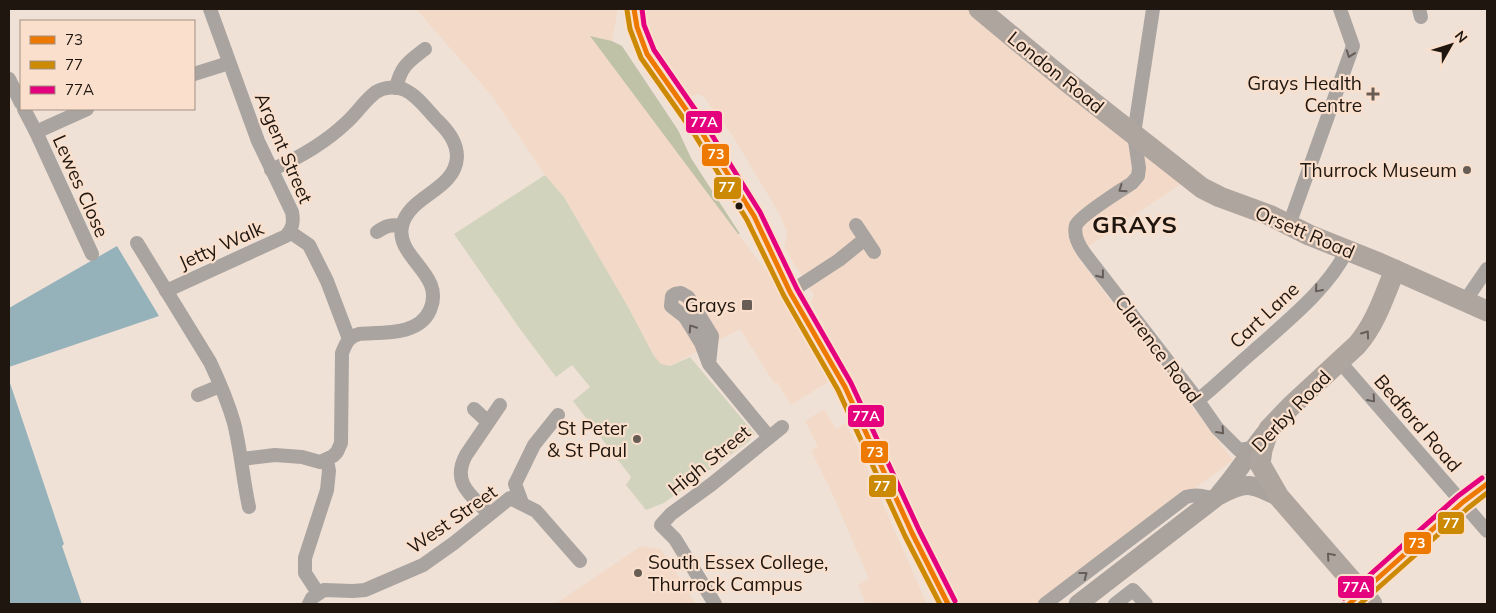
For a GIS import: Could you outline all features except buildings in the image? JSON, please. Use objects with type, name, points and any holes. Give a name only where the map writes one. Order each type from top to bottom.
[{"type":"main road","name":"London Road","points":[[979,9],[1135,141]]},
{"type":"main road","name":"Orsett Road","points":[[1135,141],[1202,188],[1220,197],[1269,215],[1309,235],[1396,270],[1487,311]]},
{"type":"main road","name":"Derby Road","points":[[1212,501],[1238,472],[1252,448],[1269,429],[1367,334],[1375,321],[1396,270]]},
{"type":"main road","points":[[1269,429],[1262,450],[1260,464],[1279,497],[1361,600],[1463,502],[1487,484]]},
{"type":"main road","name":"Derby Road","points":[[1078,604],[1212,501],[1236,487],[1248,485],[1258,487],[1279,497]]},
{"type":"street","name":"Argent Street","points":[[210,9],[258,141],[292,212],[294,220],[290,232],[309,245],[327,281],[349,339]]},
{"type":"street","points":[[634,9],[637,27],[647,54],[699,128],[754,216],[790,292],[845,387],[912,533],[948,604]]},
{"type":"street","points":[[1135,141],[1153,9]]},
{"type":"street","points":[[1289,224],[1353,46],[1340,9]]},
{"type":"street","points":[[396,88],[399,74],[405,64],[425,48]]},
{"type":"street","points":[[195,74],[229,63]]},
{"type":"street","points":[[9,79],[20,101]]},
{"type":"street","points":[[242,460],[275,455],[302,457],[320,462],[327,460],[337,452],[341,443],[342,353],[349,339],[359,334],[404,331],[421,322],[428,315],[434,296],[432,286],[405,247],[402,226],[406,215],[413,207],[451,175],[457,153],[452,138],[445,128],[412,95],[396,88],[384,89],[377,92],[323,143],[271,170]]},
{"type":"street","name":"Lewes Close","points":[[25,110],[92,254]]},
{"type":"street","name":"Lewes Close","points":[[36,132],[85,110]]},
{"type":"street","name":"Clarence Road","points":[[1135,141],[1138,176],[1132,183],[1077,223],[1075,234],[1078,242],[1084,254],[1198,400],[1217,428],[1239,450],[1252,448]]},
{"type":"street","points":[[856,225],[874,252]]},
{"type":"street","points":[[377,232],[385,226],[402,226]]},
{"type":"street","name":"Jetty Walk","points":[[166,291],[280,239],[290,232]]},
{"type":"street","points":[[790,292],[839,260],[865,239]]},
{"type":"street","points":[[137,243],[210,362],[233,422],[242,460],[244,488],[249,508]]},
{"type":"street","name":"Cart Lane","points":[[1198,400],[1315,294],[1340,264],[1347,250]]},
{"type":"street","points":[[1465,301],[1487,269]]},
{"type":"street","points":[[709,364],[712,336],[688,297],[681,293],[675,294],[672,296],[671,306],[684,317],[701,342],[709,364],[769,436]]},
{"type":"street","name":"Bedford Road","points":[[1340,362],[1487,531]]},
{"type":"street","points":[[198,395],[220,386]]},
{"type":"street","points":[[489,514],[466,490],[460,476],[462,462],[466,454],[500,405]]},
{"type":"street","points":[[474,409],[488,422]]},
{"type":"street","name":"West Street","points":[[522,503],[515,484],[534,445],[558,415]]},
{"type":"street","name":"High Street","points":[[715,604],[675,539],[661,525],[671,514],[712,484],[782,427]]},
{"type":"street","points":[[313,599],[305,574],[305,558],[327,490],[329,471],[327,460]]},
{"type":"street","points":[[1045,604],[1186,497],[1193,495],[1204,496],[1212,501]]},
{"type":"street","name":"West Street","points":[[313,599],[324,590],[365,590],[424,565],[510,498],[536,511],[580,561]]},
{"type":"street","points":[[1115,604],[1133,590],[1146,604]]},
{"type":"shaded area","points":[[416,9],[618,9],[612,41],[591,37],[778,287],[833,379],[791,405],[777,382],[774,383],[740,329],[670,366],[661,364],[654,356],[627,305],[564,197],[545,175],[492,96]]},
{"type":"shaded area","points":[[645,9],[968,9],[1120,134],[1127,143],[1182,183],[1076,255],[1233,460],[1039,604],[958,604],[853,382],[811,302],[814,295],[784,248],[787,233],[780,215],[732,135],[704,97],[698,94],[689,97],[670,71],[658,50],[646,21]]},
{"type":"shaded area","points":[[824,409],[836,429],[845,423],[857,445],[927,604],[866,604],[858,585],[869,579],[832,493],[811,450],[818,447],[805,421]]},
{"type":"shaded area","name":"South Essex College, Thurrock Campus","points":[[641,546],[661,549],[696,604],[555,604]]},
{"type":"green space","points":[[590,36],[612,41],[622,46],[678,130],[691,158],[740,234],[738,234]]},
{"type":"green space","points":[[545,175],[564,197],[627,305],[654,356],[661,364],[670,366],[690,357],[755,434],[748,442],[664,503],[646,510],[626,485],[631,477],[573,401],[590,387],[572,365],[556,377],[454,234]]},
{"type":"water","points":[[117,246],[159,316],[9,367],[9,308]]},
{"type":"water","points":[[9,380],[64,544],[62,546],[82,604],[9,604]]},
{"type":"transit line","name":"73","points":[[634,9],[637,27],[647,54],[699,128],[754,216],[790,292],[845,387],[912,533],[948,604]]},
{"type":"transit line","name":"77A","points":[[642,9],[644,25],[654,50],[705,124],[760,212],[797,289],[851,383],[919,530],[955,601]]},
{"type":"transit line","name":"77","points":[[627,10],[630,29],[641,58],[693,132],[747,220],[784,296],[838,390],[905,536],[940,604]]},
{"type":"transit line","name":"77A","points":[[1344,598],[1458,496],[1482,478]]},
{"type":"transit line","name":"73","points":[[1349,604],[1463,502],[1487,484]]},
{"type":"transit line","name":"77","points":[[1360,604],[1487,493]]},
{"type":"place","name":"Grays Health Centre","points":[[1373,94]]},
{"type":"place","name":"Thurrock Museum","points":[[1467,170]]},
{"type":"place","name":"Grays","points":[[747,305]]},
{"type":"place","name":"St Peter & St Paul","points":[[637,439]]},
{"type":"place","name":"South Essex College, Thurrock Campus","points":[[638,573]]},
{"type":"district","name":"GRAYS","points":[[1135,225]]}]
